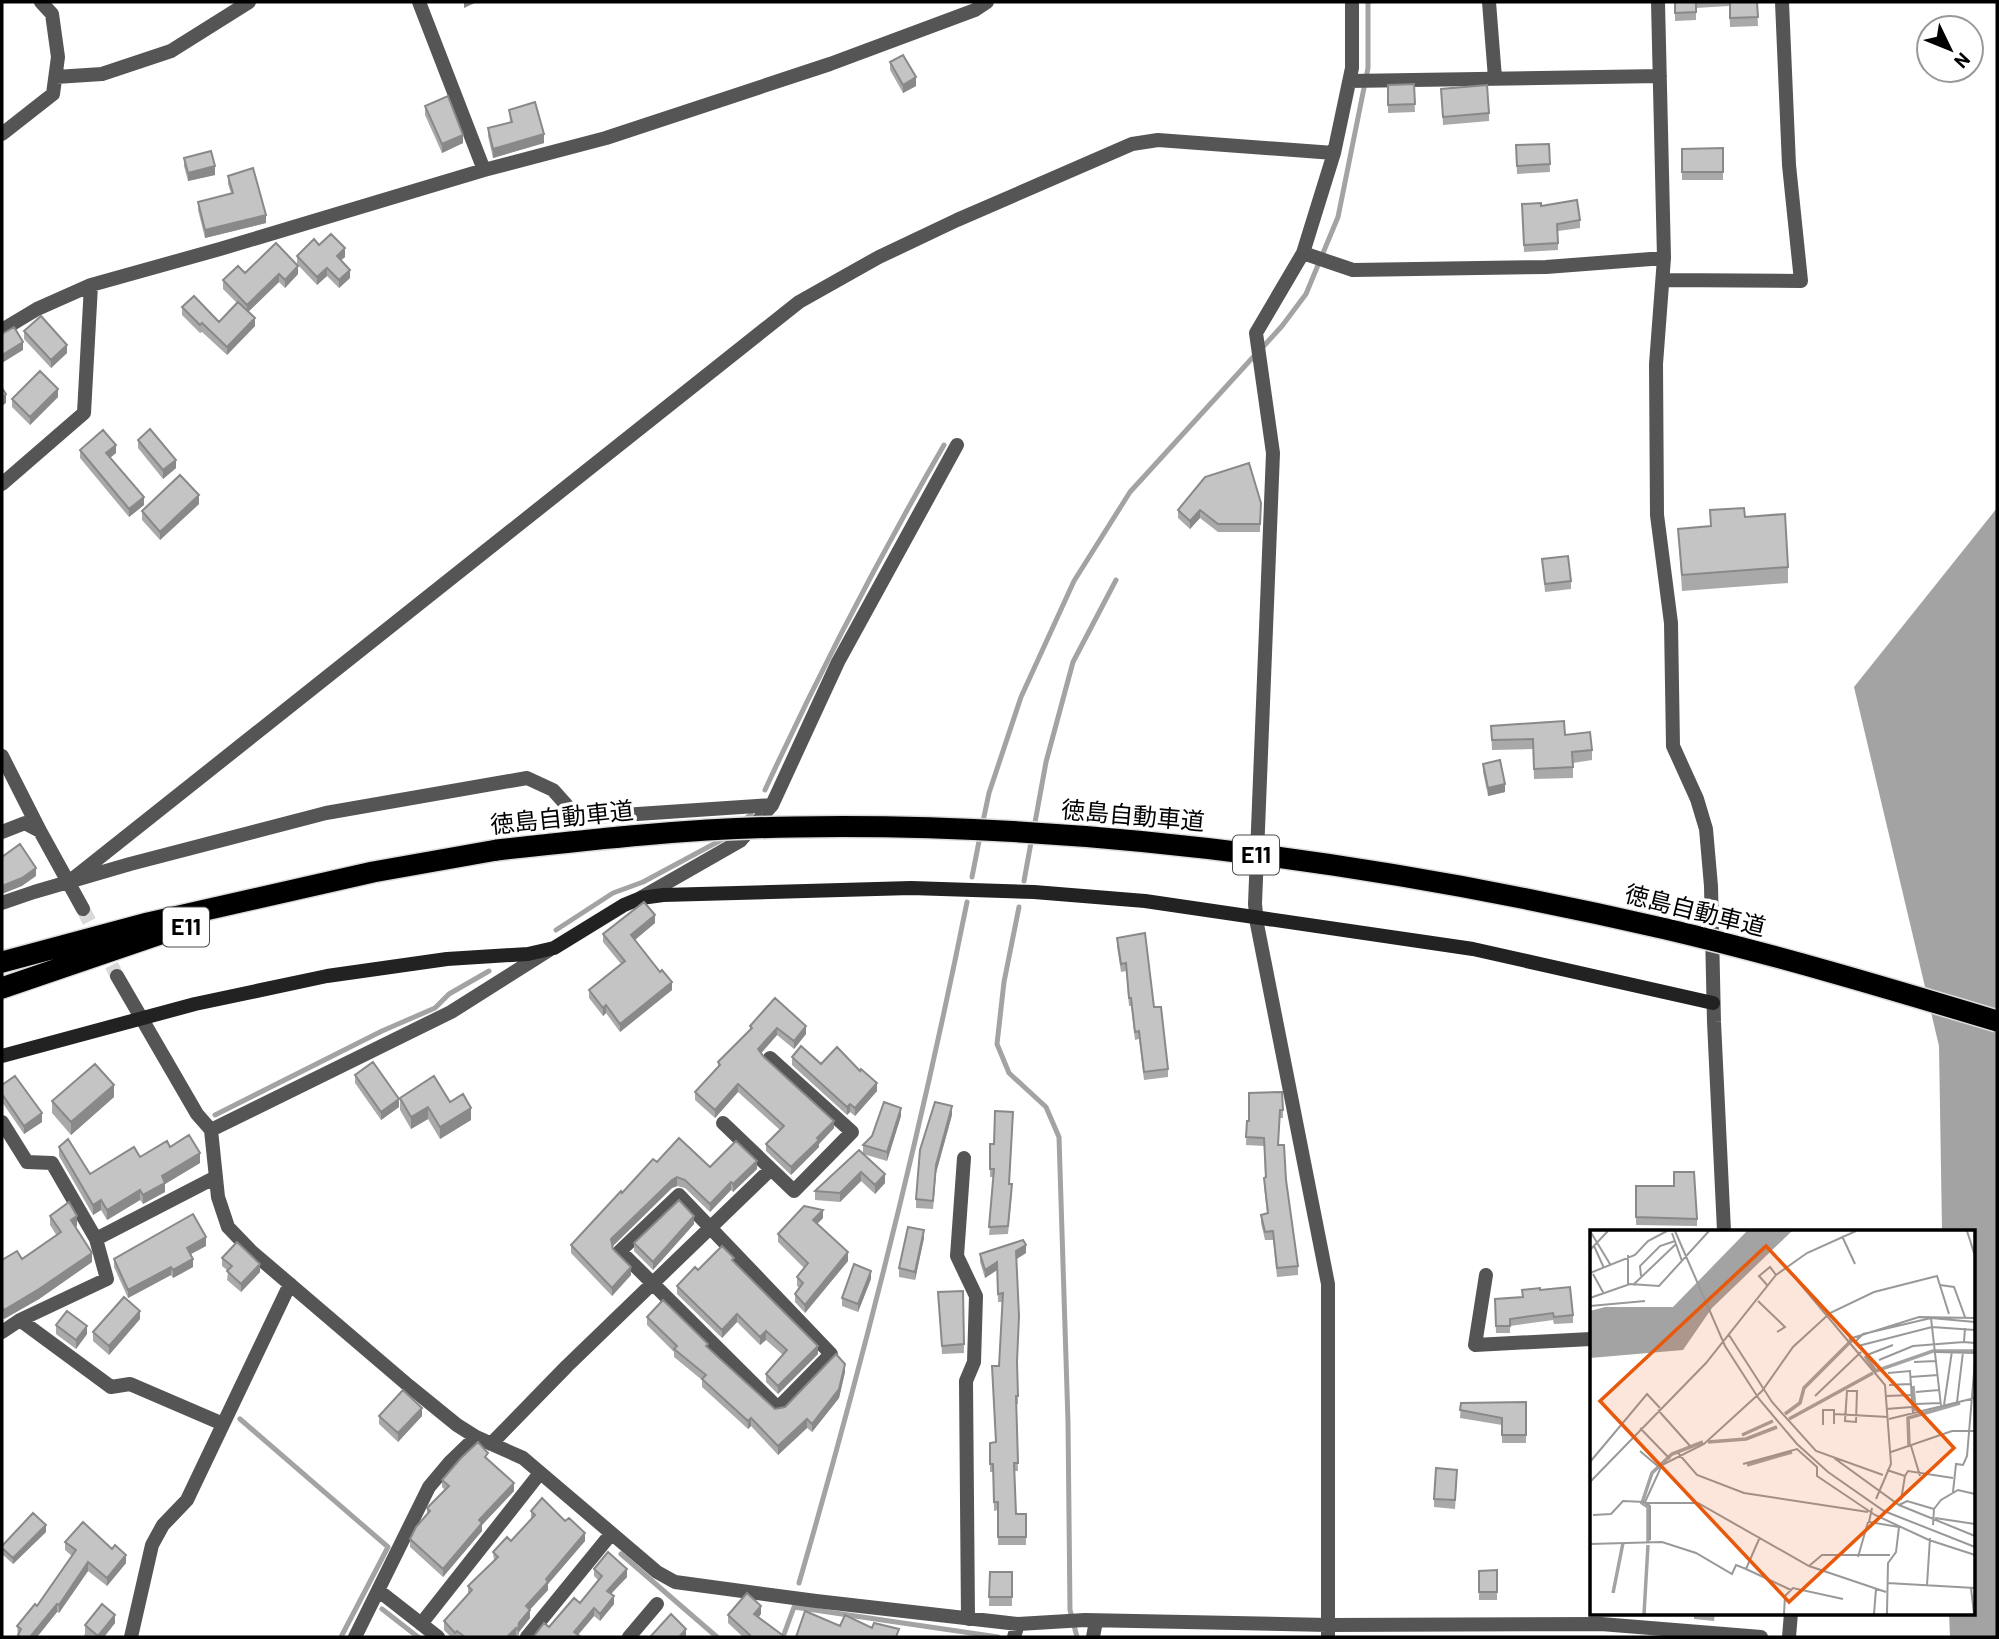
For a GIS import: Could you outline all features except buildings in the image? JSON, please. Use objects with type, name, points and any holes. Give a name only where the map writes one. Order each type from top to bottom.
[{"type":"highway","name":"徳島自動車道","points":[[2,962],[148,923],[373,872],[497,850],[626,836],[793,827],[926,828],[1079,836],[1222,850],[1359,869],[1506,894],[1655,926],[1849,976],[1997,1021]]},
{"type":"highway","name":"徳島自動車道","points":[[2,989],[152,936],[373,872]]},
{"type":"street","points":[[2,134],[53,94],[58,57],[52,13],[41,2]]},
{"type":"street","points":[[56,77],[102,74],[171,51],[249,2]]},
{"type":"street","points":[[419,2],[484,170]]},
{"type":"street","points":[[2,330],[37,309],[91,285],[484,170],[606,138],[830,64],[975,10],[987,2]]},
{"type":"street","points":[[1328,1631],[1328,1284],[1256,917],[1273,453],[1256,333],[1309,254],[1352,68],[1352,2]]},
{"type":"street","points":[[1489,2],[1495,78]]},
{"type":"street","points":[[1658,2],[1664,258],[1656,364],[1657,514],[1671,623],[1673,746],[1697,799],[1706,829],[1711,886],[1713,1003],[1724,1230]]},
{"type":"street","points":[[1662,280],[1801,281],[1788,165],[1782,2]]},
{"type":"street","points":[[1349,81],[1660,76]]},
{"type":"street","points":[[70,881],[799,302],[879,257],[1132,144],[1158,140],[1334,153]]},
{"type":"street","points":[[1309,254],[1333,265],[1353,270],[1532,267],[1664,258]]},
{"type":"street","points":[[2,484],[84,413],[91,285]]},
{"type":"street","points":[[211,1130],[451,1012],[624,905],[740,841],[772,805],[838,662],[957,445]]},
{"type":"street","points":[[2,756],[83,909]]},
{"type":"street","points":[[2,903],[70,881],[326,813],[527,778],[553,790],[578,818],[772,805]]},
{"type":"street","points":[[2,832],[25,823],[40,831]]},
{"type":"street","points":[[641,898],[663,895],[911,888],[1021,891],[1145,901],[1473,950],[1713,1003]]},
{"type":"street","points":[[2,1056],[195,1004],[327,976],[447,959],[528,954],[554,948]]},
{"type":"street","points":[[117,976],[197,1114],[211,1130],[218,1197],[228,1227],[251,1251],[408,1386],[476,1437],[523,1458],[657,1572],[675,1582],[968,1619],[1016,1631],[1049,1631],[1073,1621],[1096,1620],[1328,1631],[1601,1624],[1761,1637]]},
{"type":"street","points":[[723,1123],[794,1191],[852,1132],[770,1058]]},
{"type":"street","points":[[2,1122],[27,1162],[52,1164],[96,1239],[107,1279],[20,1320],[2,1332]]},
{"type":"street","points":[[964,1158],[957,1256],[976,1296],[974,1362],[966,1381],[968,1619]]},
{"type":"street","points":[[491,1444],[567,1366],[771,1169]]},
{"type":"street","points":[[96,1239],[216,1177]]},
{"type":"street","points":[[679,1195],[831,1354],[778,1408],[653,1283],[620,1251],[679,1195]]},
{"type":"street","points":[[1486,1275],[1475,1345],[1590,1339]]},
{"type":"street","points":[[131,1637],[152,1545],[163,1525],[187,1500],[290,1284]]},
{"type":"street","points":[[20,1320],[111,1387],[130,1384],[223,1424]]},
{"type":"street","points":[[355,1637],[429,1487],[476,1437]]},
{"type":"street","points":[[421,1624],[540,1473]]},
{"type":"street","points":[[527,1637],[611,1534]]},
{"type":"street","points":[[379,1591],[439,1637]]},
{"type":"street","points":[[629,1637],[657,1604]]},
{"type":"street","points":[[1789,1637],[1791,1614]]},
{"type":"street","points":[[1093,1637],[1096,1620]]},
{"type":"shaded area","points":[[1997,508],[1997,1637],[1950,1637],[1949,1614],[1974,1614],[1974,1230],[1942,1230],[1939,1046],[1854,687]]},
{"type":"waterway","points":[[1262,348],[1306,294],[1338,217],[1368,68],[1368,2]]},
{"type":"waterway","points":[[982,826],[989,793],[1021,697],[1074,581],[1130,492],[1255,355]]},
{"type":"waterway","points":[[765,790],[850,616],[944,445]]},
{"type":"waterway","points":[[1034,828],[1046,762],[1073,662],[1116,580]]},
{"type":"waterway","points":[[742,822],[751,814]]},
{"type":"waterway","points":[[972,877],[980,836]]},
{"type":"waterway","points":[[1024,881],[1032,837]]},
{"type":"waterway","points":[[556,930],[613,893],[643,882],[725,838]]},
{"type":"waterway","points":[[799,1583],[890,1244],[967,902]]},
{"type":"waterway","points":[[1019,907],[1004,982],[997,1044],[1009,1073],[1046,1107],[1059,1137],[1068,1422],[1070,1610],[1077,1637]]},
{"type":"waterway","points":[[215,1115],[382,1031],[435,1008],[449,994],[489,971]]},
{"type":"waterway","points":[[240,1419],[388,1547],[341,1637]]},
{"type":"waterway","points":[[621,1554],[717,1637]]},
{"type":"waterway","points":[[783,1637],[794,1607],[998,1637]]},
{"type":"waterway","points":[[382,1609],[418,1637]]},
{"type":"tunnel","points":[[83,909],[117,976]]}]
